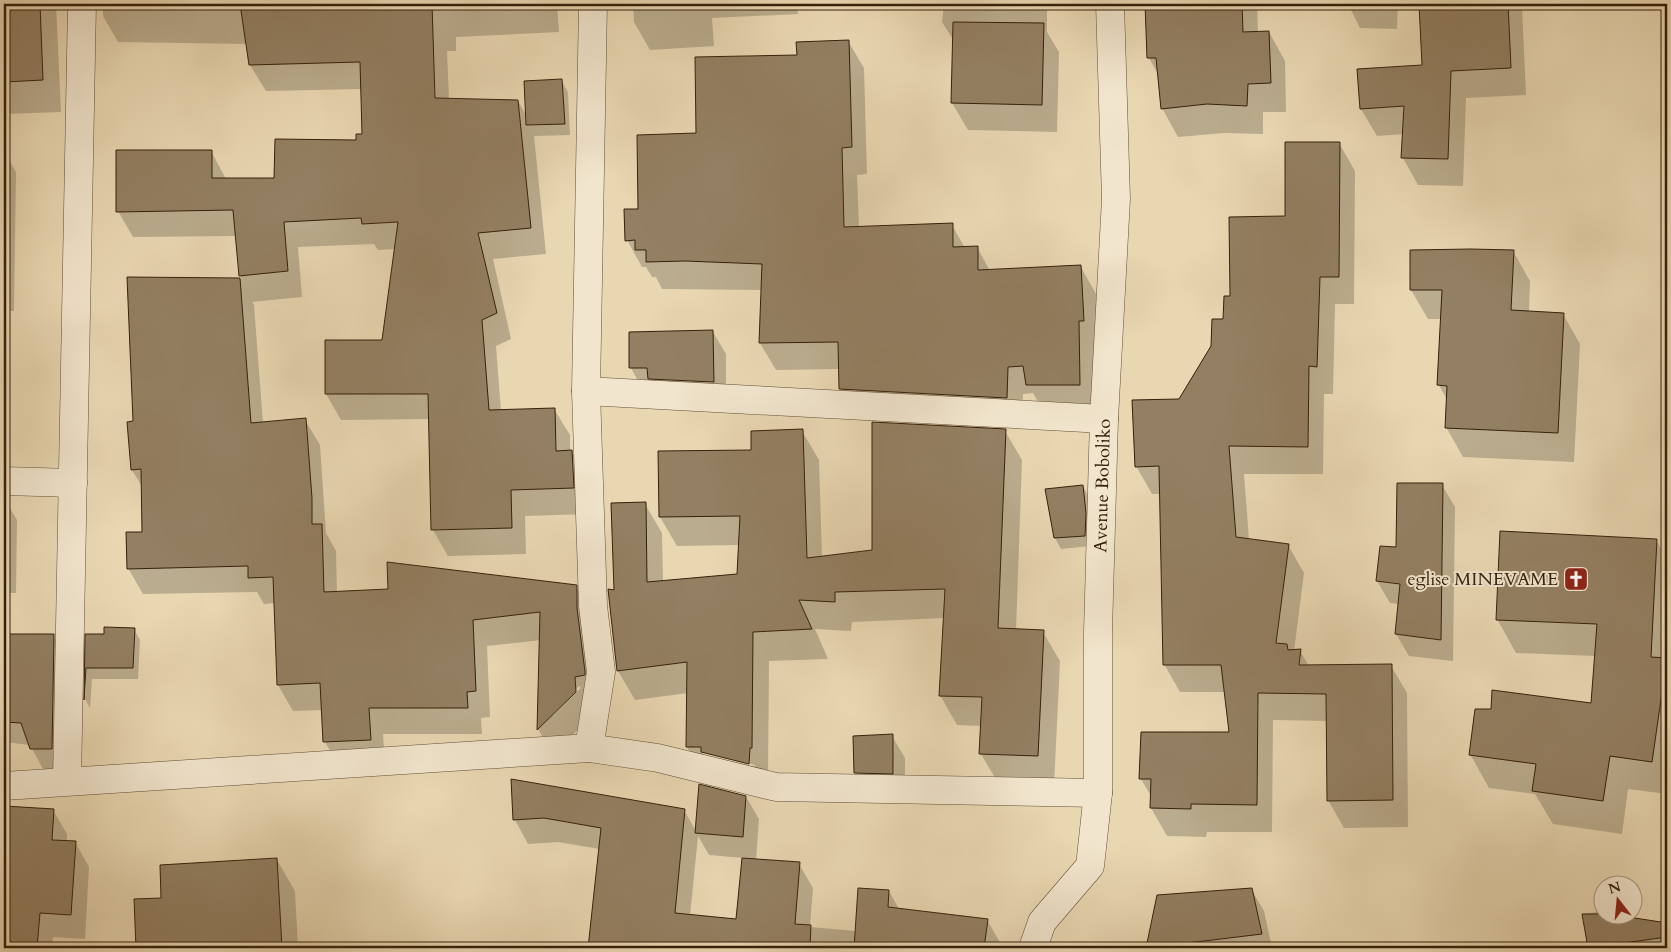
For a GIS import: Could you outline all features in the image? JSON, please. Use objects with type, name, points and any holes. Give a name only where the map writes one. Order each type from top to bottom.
[{"type":"street","points":[[67,781],[82,4]]},
{"type":"street","points":[[589,748],[600,672],[593,606],[586,391],[593,4]]},
{"type":"street","name":"Avenue Boboliko","points":[[1033,948],[1042,922],[1090,866],[1098,793],[1098,632],[1104,419],[1116,199],[1110,4]]},
{"type":"street","points":[[586,391],[1104,419]]},
{"type":"street","points":[[4,482],[73,483]]},
{"type":"street","points":[[4,786],[589,748],[658,758],[776,787],[1098,793]]},
{"type":"building","points":[[4,4],[40,4],[43,80],[4,82]]},
{"type":"building","points":[[240,4],[432,4],[435,98],[518,100],[531,228],[478,233],[497,313],[482,320],[489,410],[555,408],[556,451],[572,450],[574,488],[511,490],[512,528],[431,530],[428,394],[325,394],[325,340],[382,340],[398,222],[362,224],[361,218],[284,222],[288,271],[239,276],[233,210],[116,212],[116,150],[212,150],[212,178],[274,178],[275,139],[356,140],[356,134],[362,134],[360,62],[249,65]]},
{"type":"building","points":[[1145,4],[1242,4],[1243,32],[1269,31],[1271,83],[1248,84],[1247,106],[1207,104],[1161,109],[1156,58],[1147,58]]},
{"type":"building","points":[[1419,4],[1508,4],[1511,68],[1451,71],[1448,159],[1401,158],[1404,106],[1360,109],[1357,69],[1422,65]]},
{"type":"building","points":[[953,22],[1044,23],[1042,105],[951,103]]},
{"type":"building","points":[[849,40],[852,147],[842,148],[844,227],[953,223],[953,247],[978,246],[978,270],[1081,265],[1084,321],[1079,321],[1080,385],[1026,385],[1023,366],[1008,367],[1007,398],[839,389],[838,342],[759,343],[762,264],[685,261],[646,262],[646,250],[635,250],[635,240],[625,241],[624,209],[638,209],[637,135],[696,133],[695,57],[797,55],[796,42]]},
{"type":"building","points":[[562,79],[565,124],[526,125],[524,81]]},
{"type":"building","points":[[1285,142],[1340,142],[1339,277],[1320,277],[1317,367],[1309,366],[1308,447],[1229,446],[1236,537],[1289,544],[1276,643],[1287,644],[1288,650],[1301,649],[1299,665],[1392,664],[1393,800],[1327,801],[1326,694],[1258,693],[1257,805],[1191,804],[1191,809],[1150,808],[1151,779],[1139,779],[1141,732],[1229,732],[1221,665],[1163,665],[1159,466],[1135,467],[1132,400],[1179,399],[1211,346],[1212,319],[1223,319],[1224,296],[1230,296],[1229,217],[1285,216]]},
{"type":"building","points":[[1410,250],[1514,250],[1511,310],[1564,313],[1558,433],[1445,428],[1447,386],[1437,385],[1442,290],[1410,290]]},
{"type":"building","points":[[127,277],[240,278],[251,423],[306,418],[312,524],[322,524],[324,592],[388,589],[387,562],[577,585],[577,608],[585,675],[575,677],[576,692],[537,730],[540,612],[473,620],[476,691],[467,692],[468,708],[369,708],[371,740],[323,742],[320,683],[277,685],[273,577],[248,578],[248,566],[127,569],[126,532],[142,532],[141,469],[131,470],[127,422],[133,421]]},
{"type":"building","points":[[713,330],[714,382],[648,379],[647,368],[629,368],[629,332]]},
{"type":"building","points":[[872,422],[1006,429],[998,628],[1044,630],[1038,756],[979,754],[982,697],[939,696],[945,589],[835,592],[835,602],[799,600],[812,629],[753,632],[752,748],[750,748],[749,764],[701,752],[701,747],[686,747],[687,662],[617,671],[608,589],[614,590],[611,503],[646,502],[647,582],[737,574],[740,516],[659,517],[658,451],[751,450],[751,431],[803,429],[807,558],[872,550]]},
{"type":"building","points":[[1397,483],[1443,483],[1441,640],[1395,634],[1400,584],[1376,581],[1380,546],[1396,547]]},
{"type":"building","points":[[1083,485],[1086,513],[1085,536],[1054,538],[1045,489]]},
{"type":"building","points":[[1500,531],[1657,539],[1651,657],[1667,658],[1652,762],[1610,756],[1603,801],[1532,791],[1536,764],[1469,755],[1475,709],[1491,709],[1492,690],[1591,703],[1597,624],[1496,620]]},
{"type":"building","points":[[104,627],[135,628],[133,668],[86,668],[84,700],[85,634],[104,634]]},
{"type":"building","points":[[4,634],[54,634],[52,749],[30,749],[21,723],[4,722]]},
{"type":"building","points":[[893,734],[893,774],[854,773],[853,736]]},
{"type":"building","points":[[511,779],[685,809],[675,913],[736,919],[742,858],[800,862],[795,924],[811,925],[810,948],[588,948],[601,828],[544,818],[513,820]]},
{"type":"building","points":[[699,784],[746,796],[743,837],[695,833]]},
{"type":"building","points":[[4,806],[54,809],[52,840],[76,841],[71,915],[40,913],[37,948],[4,948]]},
{"type":"building","points":[[277,858],[282,948],[136,948],[134,899],[161,898],[160,865]]},
{"type":"building","points":[[858,888],[889,890],[888,907],[988,919],[984,948],[854,948]]},
{"type":"building","points":[[1252,888],[1262,934],[1146,948],[1157,895]]},
{"type":"building","points":[[1582,914],[1594,914],[1594,924],[1644,924],[1644,919],[1667,923],[1667,937],[1588,948]]},
{"type":"place","name":"eglise MINEVAME","points":[[1576,579]]}]
